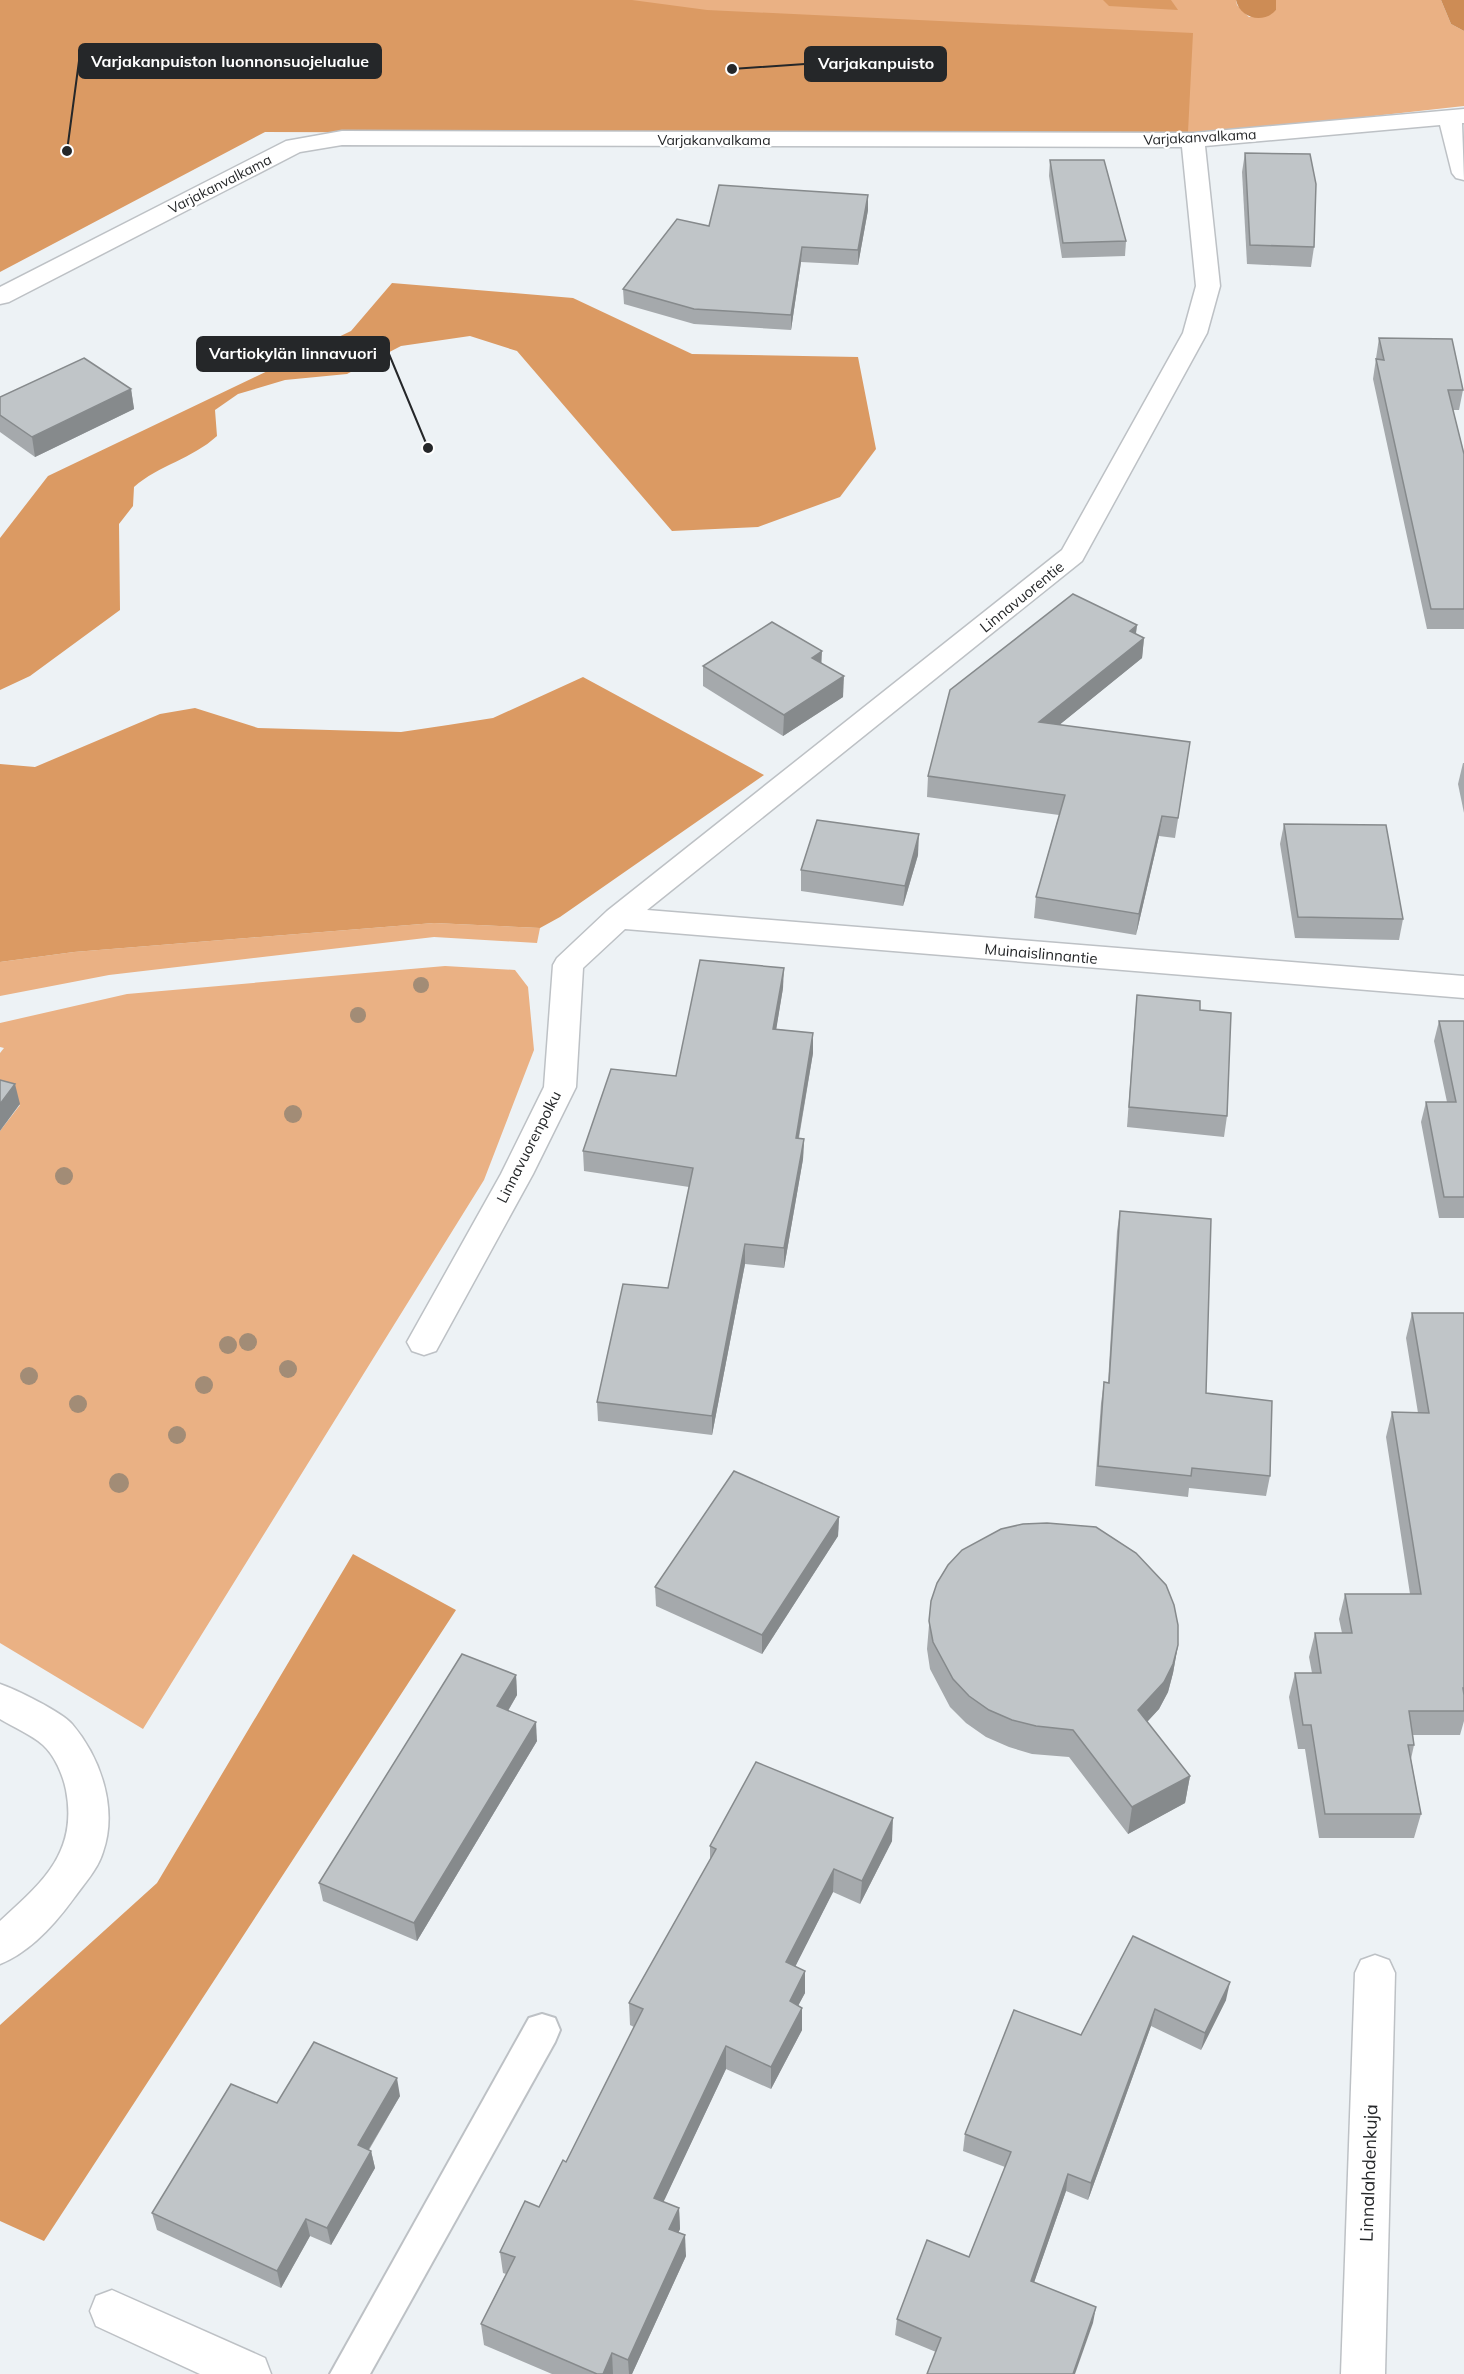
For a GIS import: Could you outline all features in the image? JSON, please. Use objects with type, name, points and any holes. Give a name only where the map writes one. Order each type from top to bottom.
[{"type":"street","name":"Varjakanvalkama","points":[[0,297],[294,146],[342,138],[1193,140],[1456,117]]},
{"type":"street","points":[[1456,117],[1464,173]]},
{"type":"street","name":"Linnavuorentie","points":[[618,918],[1073,555],[1158,402],[1198,324],[1208,286],[1193,140]]},
{"type":"street","name":"Muinaislinnantie","points":[[618,918],[1464,987]]},
{"type":"street","name":"Linnavuorenpolku","points":[[424,1342],[517,1174],[560,1087],[568,965],[618,918]]},
{"type":"street","points":[[0,1700],[57,1734],[81,1771],[90,1814],[84,1851],[46,1904],[0,1946]]},
{"type":"street","name":"Linnalahdenkuja","points":[[1363,2374],[1375,1973]]},
{"type":"street","points":[[112,2311],[249,2374]]},
{"type":"lane","points":[[349,2374],[542,2030]]},
{"type":"shaded area","points":[[0,0],[1236,0],[1237,5],[1249,17],[1276,10],[1276,0],[1441,0],[1451,24],[1464,31],[1464,106],[1247,130],[1140,135],[290,131],[152,137]]},
{"type":"shaded area","points":[[0,0],[632,0],[707,10],[1193,33],[1188,132],[1140,135],[265,132],[0,272]]},
{"type":"shaded area","points":[[1103,0],[1171,0],[1178,10],[1109,6]]},
{"type":"shaded area","points":[[1236,0],[1276,0],[1276,10],[1265,17],[1253,17],[1242,12]]},
{"type":"shaded area","points":[[1441,0],[1464,0],[1464,31],[1451,24]]},
{"type":"shaded area","points":[[392,283],[573,298],[692,354],[858,357],[876,449],[840,497],[758,527],[672,531],[517,351],[470,336],[401,346],[347,374],[285,380],[238,394],[215,410],[217,436],[197,451],[154,473],[134,487],[133,506],[119,524],[120,610],[30,676],[0,690],[0,538],[48,476],[351,331]]},
{"type":"shaded area","points":[[583,677],[764,775],[560,917],[540,928],[434,923],[74,952],[0,962],[0,764],[35,767],[160,714],[195,708],[258,728],[401,732],[448,725],[493,718]]},
{"type":"shaded area","points":[[434,923],[540,928],[537,943],[434,937],[109,975],[0,996],[0,962],[74,952]]},
{"type":"shaded area","points":[[445,966],[515,970],[528,987],[534,1050],[484,1180],[143,1729],[0,1643],[0,1131],[20,1105],[0,1099],[0,1053],[4,1048],[0,1047],[0,1023],[127,994]]},
{"type":"shaded area","points":[[353,1554],[456,1610],[44,2241],[0,2221],[0,2025],[157,1883]]},
{"type":"building","points":[[1245,153],[1310,154],[1316,184],[1314,247],[1250,245]]},
{"type":"building","points":[[1050,160],[1104,160],[1126,241],[1063,243]]},
{"type":"building","points":[[719,185],[868,195],[858,250],[802,247],[791,315],[694,309],[623,289],[677,219],[709,226]]},
{"type":"building","points":[[1379,338],[1452,339],[1463,390],[1448,390],[1464,454],[1464,609],[1431,609],[1376,359],[1384,360]]},
{"type":"building","points":[[84,358],[131,389],[32,437],[0,415],[0,397]]},
{"type":"building","points":[[1073,594],[1137,625],[1130,631],[1144,638],[1039,722],[1190,742],[1178,818],[1162,816],[1139,914],[1036,897],[1065,795],[928,776],[950,690]]},
{"type":"building","points":[[772,622],[822,651],[812,658],[844,676],[784,715],[703,666]]},
{"type":"building","points":[[817,820],[919,834],[905,886],[801,870]]},
{"type":"building","points":[[1284,824],[1386,825],[1403,919],[1298,917]]},
{"type":"building","points":[[700,960],[784,968],[773,1029],[813,1033],[796,1138],[804,1139],[784,1248],[745,1244],[712,1416],[597,1402],[623,1284],[668,1288],[693,1168],[583,1151],[611,1069],[676,1076]]},
{"type":"building","points":[[1137,995],[1200,1001],[1200,1010],[1231,1013],[1227,1116],[1129,1107]]},
{"type":"building","points":[[1439,1021],[1464,1021],[1464,1197],[1444,1197],[1426,1102],[1456,1102]]},
{"type":"building","points":[[0,1080],[15,1084],[0,1104]]},
{"type":"building","points":[[1120,1211],[1211,1219],[1206,1393],[1272,1401],[1270,1476],[1192,1468],[1191,1476],[1098,1466],[1104,1382],[1109,1383]]},
{"type":"building","points":[[1412,1313],[1464,1313],[1464,1711],[1409,1711],[1414,1745],[1408,1745],[1421,1814],[1325,1814],[1311,1725],[1303,1725],[1295,1673],[1321,1673],[1315,1633],[1352,1633],[1345,1594],[1421,1594],[1392,1412],[1429,1413]]},
{"type":"building","points":[[734,1471],[839,1517],[762,1635],[655,1587]]},
{"type":"building","points":[[1047,1523],[1096,1527],[1136,1553],[1166,1585],[1174,1605],[1178,1625],[1178,1645],[1173,1664],[1164,1682],[1138,1710],[1190,1776],[1132,1807],[1073,1730],[1036,1726],[1012,1720],[989,1710],[969,1696],[953,1679],[933,1642],[929,1621],[931,1601],[937,1583],[948,1565],[962,1550],[1001,1529],[1023,1524]]},
{"type":"building","points":[[462,1654],[516,1675],[497,1706],[536,1722],[414,1923],[319,1883]]},
{"type":"building","points":[[756,1762],[893,1818],[862,1881],[834,1869],[786,1962],[805,1971],[790,2001],[802,2008],[771,2067],[726,2046],[654,2198],[679,2208],[669,2229],[685,2235],[628,2360],[612,2353],[603,2374],[597,2374],[481,2324],[515,2257],[500,2252],[525,2201],[539,2207],[563,2160],[566,2162],[643,2009],[629,2003],[716,1849],[710,1846]]},
{"type":"building","points":[[1133,1936],[1230,1982],[1205,2033],[1155,2009],[1091,2183],[1068,2174],[1031,2281],[1096,2307],[1073,2374],[927,2374],[941,2338],[897,2319],[927,2240],[969,2257],[1011,2152],[965,2134],[1014,2010],[1081,2035]]},
{"type":"building","points":[[314,2042],[397,2078],[358,2145],[371,2151],[327,2228],[306,2219],[277,2271],[152,2213],[231,2084],[277,2103]]},
{"type":"place","name":"Varjakanpuisto","points":[[732,69]]},
{"type":"place","name":"Varjakanpuiston luonnonsuojelualue","points":[[67,151]]},
{"type":"place","name":"Vartiokylän linnavuori","points":[[428,448]]}]
